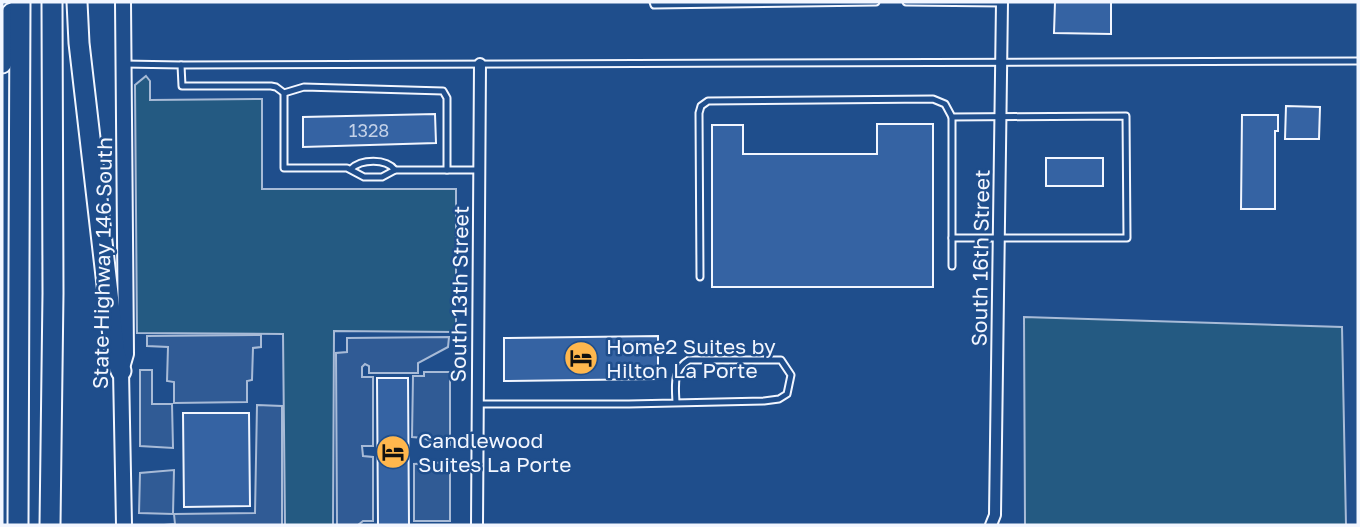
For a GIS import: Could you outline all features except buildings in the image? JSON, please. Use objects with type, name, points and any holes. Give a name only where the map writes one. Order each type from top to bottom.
[{"type":"highway","points":[[2,63],[14,2]]},
{"type":"highway","points":[[18,525],[20,2]]},
{"type":"highway","points":[[50,525],[53,293],[52,2]]},
{"type":"highway","points":[[77,2],[79,43],[115,354],[121,371]]},
{"type":"main road","name":"State Highway 146 South","points":[[123,2],[126,354],[121,371],[124,525]]},
{"type":"street","name":"South 16th Street","points":[[1001,525],[993,520],[1002,3]]},
{"type":"street","name":"South 13th Street","points":[[477,525],[480,64]]},
{"type":"lane","points":[[653,2],[654,5],[667,5],[876,2]]},
{"type":"lane","points":[[906,2],[1002,3]]},
{"type":"lane","points":[[124,64],[1358,61]]},
{"type":"lane","points":[[181,65],[182,86],[271,86],[284,93]]},
{"type":"lane","points":[[284,93],[304,87],[443,91],[447,98],[447,170]]},
{"type":"lane","points":[[284,93],[284,168],[351,169],[364,177],[382,177],[395,170],[479,170]]},
{"type":"lane","points":[[700,277],[699,113],[708,101],[933,100],[945,104],[953,117],[951,266]]},
{"type":"lane","points":[[952,238],[1126,237],[1126,116],[1002,119],[953,117]]},
{"type":"lane","points":[[351,169],[360,162],[387,163],[395,170]]},
{"type":"lane","points":[[477,404],[676,402],[779,399],[787,394],[790,375],[781,360],[690,360],[678,370],[675,380],[676,402]]},
{"type":"shaded area","points":[[146,76],[150,81],[150,100],[262,99],[262,189],[456,189],[456,332],[334,331],[333,525],[285,525],[283,334],[137,333],[135,85]]},
{"type":"shaded area","points":[[1024,317],[1342,327],[1346,525],[1025,525]]},
{"type":"shaded area","points":[[261,335],[261,347],[253,348],[252,380],[247,381],[247,402],[174,403],[174,382],[167,381],[168,347],[147,346],[147,336]]},
{"type":"shaded area","points":[[449,337],[448,347],[418,363],[418,373],[369,373],[369,366],[365,364],[362,367],[362,377],[373,377],[373,446],[362,446],[363,456],[373,457],[373,521],[363,521],[358,525],[337,525],[336,353],[347,352],[347,338]]},
{"type":"shaded area","points":[[140,370],[152,370],[152,404],[172,404],[173,448],[140,446]]},
{"type":"shaded area","points":[[424,372],[450,372],[450,445],[439,446],[424,438],[412,437],[413,376],[424,376]]},
{"type":"shaded area","points":[[257,405],[282,406],[282,525],[164,525],[175,524],[174,514],[255,513]]},
{"type":"shaded area","points":[[450,462],[450,521],[414,521],[414,464]]},
{"type":"shaded area","points":[[174,470],[173,514],[139,513],[140,473]]},
{"type":"place","name":"Home2 Suites by Hilton La Porte","points":[[581,358]]},
{"type":"place","name":"Candlewood Suites La Porte","points":[[393,452]]}]
